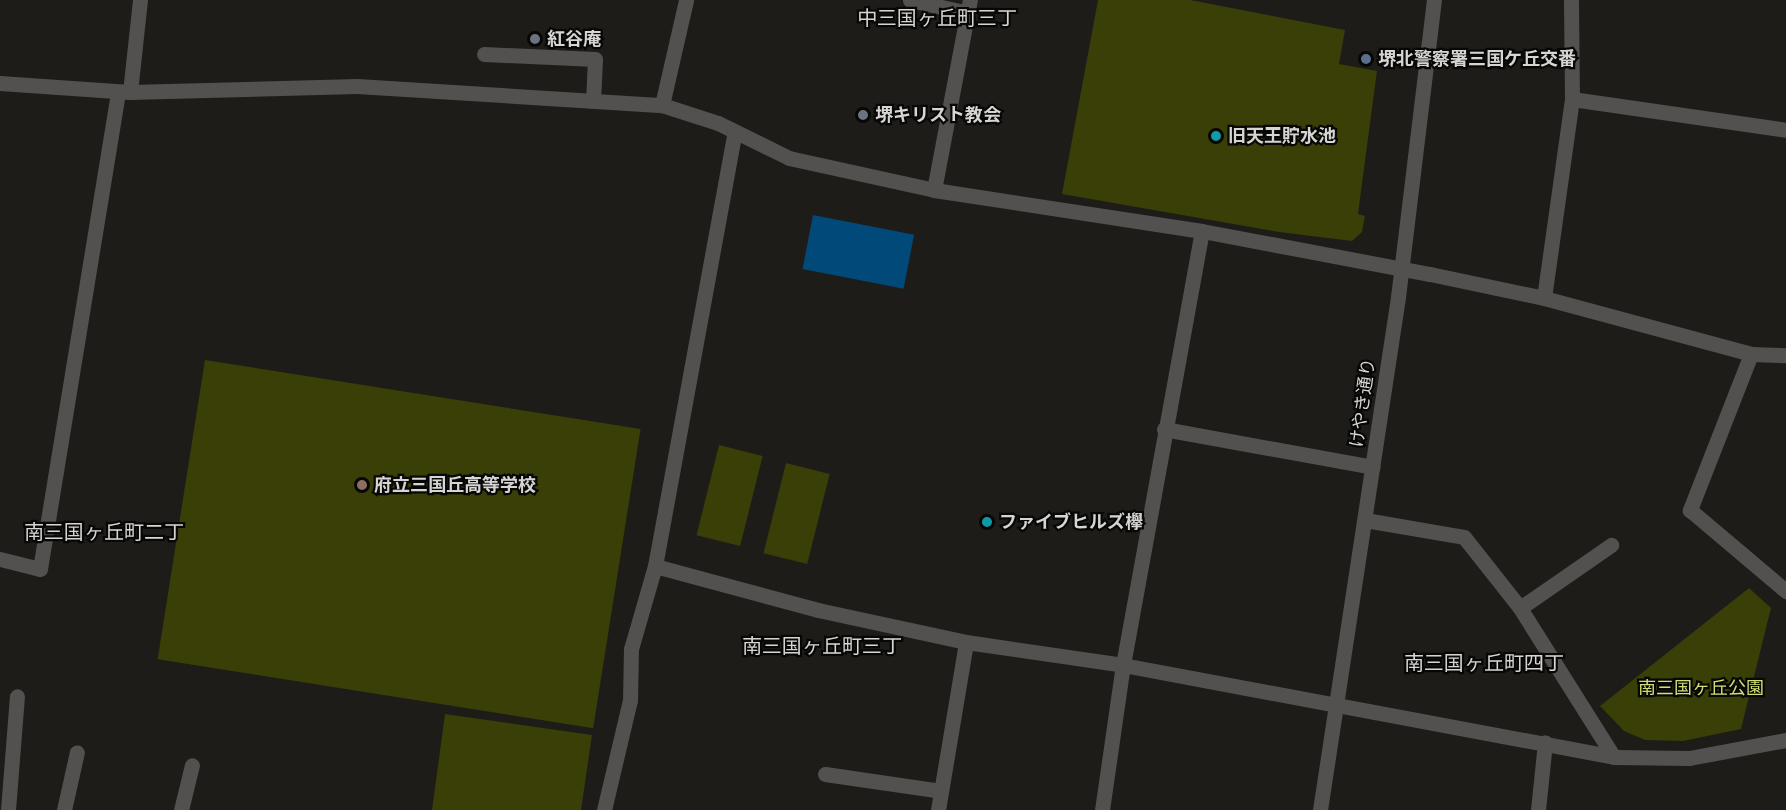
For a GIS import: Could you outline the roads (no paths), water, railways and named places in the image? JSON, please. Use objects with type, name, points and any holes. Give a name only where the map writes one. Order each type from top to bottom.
[{"type":"street","points":[[0,559],[40,568],[140,0]]},
{"type":"street","points":[[662,105],[686,0]]},
{"type":"street","points":[[910,0],[969,6],[934,190]]},
{"type":"street","name":"けやき通り","points":[[1320,810],[1402,268],[1434,0]]},
{"type":"street","points":[[1544,298],[1572,99],[1571,0]]},
{"type":"street","points":[[484,54],[595,59],[593,100]]},
{"type":"street","points":[[0,83],[124,92],[357,86],[662,105],[735,132],[789,158],[934,190],[1203,231],[1402,268],[1544,298],[1751,354],[1786,355]]},
{"type":"street","points":[[1572,99],[1786,130]]},
{"type":"street","points":[[604,810],[630,700],[631,649],[655,566],[735,132]]},
{"type":"street","points":[[1102,810],[1122,665],[1164,429],[1203,231]]},
{"type":"street","points":[[1751,354],[1690,510],[1786,591]]},
{"type":"street","points":[[1164,429],[1373,467]]},
{"type":"street","points":[[1365,520],[1464,537],[1520,608],[1614,757]]},
{"type":"street","points":[[1520,608],[1611,545]]},
{"type":"street","points":[[655,566],[818,610],[966,642],[1122,665],[1545,742],[1614,757],[1689,758],[1786,740]]},
{"type":"street","points":[[938,810],[966,642]]},
{"type":"street","points":[[9,810],[16,696]]},
{"type":"street","points":[[1538,810],[1545,742]]},
{"type":"street","points":[[64,810],[77,752]]},
{"type":"street","points":[[181,810],[192,765]]},
{"type":"street","points":[[825,774],[941,791]]},
{"type":"water","points":[[813,215],[914,235],[904,289],[803,269]]},
{"type":"place","name":"紅谷庵","points":[[535,39]]},
{"type":"place","name":"堺北警察署三国ケ丘交番","points":[[1366,59]]},
{"type":"place","name":"堺キリスト教会","points":[[863,115]]},
{"type":"place","name":"旧天王貯水池","points":[[1216,136]]},
{"type":"place","name":"府立三国丘高等学校","points":[[362,485]]},
{"type":"place","name":"ファイブヒルズ欅","points":[[987,522]]},
{"type":"district","name":"中三国ヶ丘町三丁","points":[[937,18]]},
{"type":"district","name":"南三国ヶ丘町二丁","points":[[104,532]]},
{"type":"district","name":"南三国ヶ丘町三丁","points":[[822,646]]},
{"type":"district","name":"南三国ヶ丘町四丁","points":[[1484,663]]},
{"type":"park label","name":"南三国ヶ丘公園","points":[[1701,688]]}]
